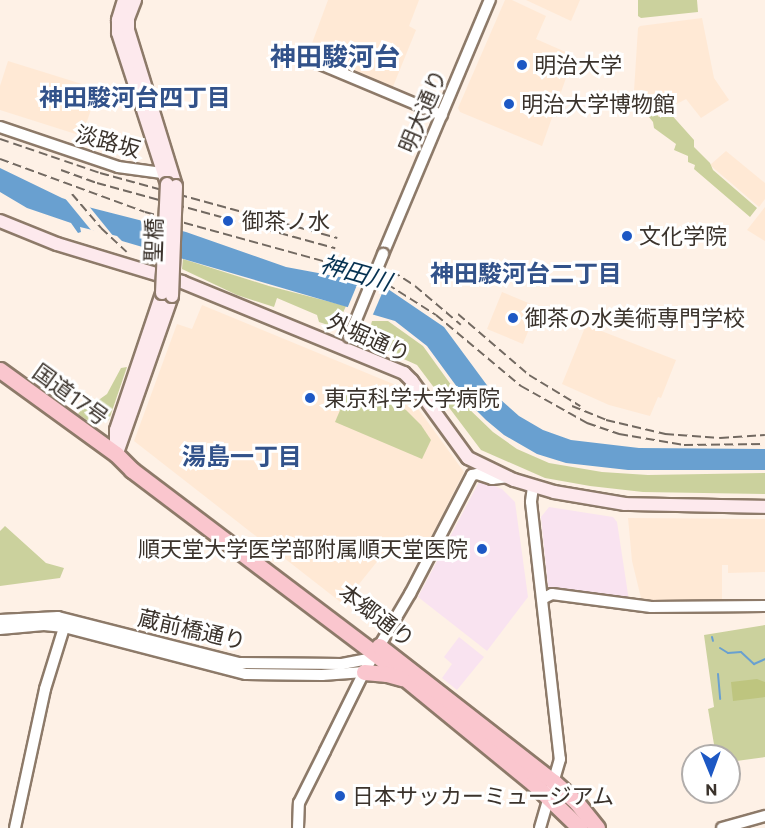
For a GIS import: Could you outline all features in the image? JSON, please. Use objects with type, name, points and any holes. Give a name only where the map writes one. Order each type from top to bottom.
[{"type":"highway","name":"国道17号","points":[[0,370],[116,454]]},
{"type":"highway","name":"本郷通り","points":[[116,454],[132,470],[554,782],[577,803],[597,828]]},
{"type":"highway","name":"本郷通り","points":[[377,650],[403,679],[549,797],[580,828]]},
{"type":"highway","points":[[364,672],[387,674],[403,679]]},
{"type":"main road","points":[[124,0],[117,20],[118,33],[170,179]]},
{"type":"main road","points":[[135,0],[128,18],[128,30],[170,179]]},
{"type":"main road","name":"聖橋","points":[[116,454],[116,430],[167,294],[170,179]]},
{"type":"main road","name":"外堀通り","points":[[0,221],[57,244],[182,282],[347,342],[406,375],[468,458],[533,487],[625,504],[765,507]]},
{"type":"street","name":"明大通り","points":[[347,342],[490,0]]},
{"type":"street","points":[[299,55],[442,115]]},
{"type":"street","name":"淡路坂","points":[[0,127],[118,167],[170,179]]},
{"type":"street","points":[[298,828],[299,803],[364,672],[410,594],[472,475],[477,474],[492,479],[509,477]]},
{"type":"street","points":[[533,487],[531,502],[560,759],[540,828]]},
{"type":"street","points":[[542,599],[552,594],[651,607],[765,606]]},
{"type":"street","name":"蔵前橋通り","points":[[0,620],[48,616],[246,674],[322,675],[364,672]]},
{"type":"street","points":[[15,828],[45,689],[65,622]]},
{"type":"street","name":"蔵前橋通り","points":[[0,629],[65,622],[238,663],[342,664],[367,659],[377,650]]},
{"type":"street","points":[[722,828],[765,816]]},
{"type":"shaded area","points":[[328,0],[419,0],[409,26],[416,30],[392,89],[308,54]]},
{"type":"shaded area","name":"明治大学","points":[[505,0],[512,0],[546,16],[536,39],[568,53],[566,78],[542,146],[460,112],[458,108]]},
{"type":"shaded area","name":"明治大学","points":[[526,0],[580,0],[571,21]]},
{"type":"shaded area","name":"明治大学","points":[[702,18],[714,78],[729,100],[701,118],[686,99],[656,115],[634,91],[638,28]]},
{"type":"shaded area","points":[[8,61],[98,89],[82,136],[0,110],[0,86]]},
{"type":"shaded area","points":[[726,151],[765,183],[765,199],[759,207],[710,165]]},
{"type":"shaded area","points":[[765,207],[765,241],[747,230]]},
{"type":"shaded area","name":"御茶の水美術専門学校","points":[[502,292],[538,307],[523,344],[487,329]]},
{"type":"shaded area","points":[[202,305],[403,388],[464,472],[419,561],[392,543],[343,604],[134,441],[177,324],[192,329]]},
{"type":"shaded area","points":[[586,325],[676,360],[661,398],[658,397],[650,416],[609,405],[562,384]]},
{"type":"shaded area","name":"順天堂大学医学部附属順天堂医院","points":[[480,480],[502,489],[515,502],[528,597],[487,651],[418,597]]},
{"type":"shaded area","points":[[549,507],[613,517],[617,522],[629,601],[555,592],[548,586],[541,517]]},
{"type":"shaded area","points":[[628,518],[765,519],[765,572],[728,573],[728,565],[722,565],[722,603],[646,603],[641,598],[632,561]]},
{"type":"shaded area","points":[[459,637],[484,657],[457,690],[442,678],[452,664],[444,657]]},
{"type":"green space","points":[[638,0],[697,0],[698,12],[641,18],[638,16]]},
{"type":"green space","points":[[635,95],[646,109],[651,108],[659,117],[669,112],[694,140],[694,147],[710,163],[713,170],[757,208],[750,217],[694,169],[695,165],[688,162],[688,156],[674,150],[676,144],[654,128],[653,122],[634,98]]},
{"type":"green space","points":[[183,259],[269,286],[346,306],[338,324],[331,326],[319,322],[317,315],[277,298],[274,307],[237,295],[182,269]]},
{"type":"green space","points":[[372,321],[388,321],[423,346],[467,407],[493,432],[517,449],[549,463],[602,472],[648,475],[765,473],[765,494],[643,492],[590,486],[545,478],[481,450],[417,365],[366,342]]},
{"type":"green space","points":[[127,367],[109,420],[94,425],[78,414],[83,407],[86,409],[107,394],[121,368]]},
{"type":"green space","points":[[350,387],[406,410],[421,425],[431,440],[422,459],[335,422]]},
{"type":"green space","points":[[5,526],[46,563],[64,568],[60,578],[0,586],[0,531]]},
{"type":"green space","points":[[765,625],[765,757],[741,760],[741,744],[714,744],[708,709],[714,707],[704,635]]},
{"type":"green space","points":[[757,679],[765,682],[765,697],[733,701],[731,682]]},
{"type":"water","name":"神田川","points":[[0,168],[62,198],[88,207],[186,232],[286,267],[345,278],[359,275],[385,287],[444,327],[492,392],[519,416],[543,430],[571,440],[639,448],[765,449],[765,470],[628,470],[566,463],[537,454],[504,435],[486,420],[468,402],[427,346],[395,321],[122,241],[117,236],[80,227],[81,232],[78,233],[71,223],[27,208],[0,192]]},
{"type":"pier","points":[[64,197],[88,205],[114,237],[91,230]]},
{"type":"pier","points":[[362,273],[386,284],[371,319],[347,309]]},
{"type":"waterway","points":[[712,637],[713,641]]},
{"type":"waterway","points":[[720,648],[728,653],[741,652],[754,664],[765,659]]},
{"type":"waterway","points":[[718,674],[720,699]]},
{"type":"railway","points":[[0,139],[100,173],[337,238]]},
{"type":"railway","points":[[0,159],[145,212],[338,265],[387,284],[436,315],[521,386],[587,423],[619,434],[684,445],[765,444]]},
{"type":"railway","points":[[61,170],[97,183],[335,248]]},
{"type":"railway","points":[[72,194],[101,228],[127,252]]},
{"type":"railway","points":[[392,271],[415,286],[461,325]]},
{"type":"railway","points":[[458,314],[529,375],[580,406]]},
{"type":"railway","points":[[572,406],[606,420],[665,434],[720,438],[765,435]]},
{"type":"place","name":"明治大学","points":[[522,65]]},
{"type":"place","name":"明治大学博物館","points":[[509,104]]},
{"type":"place","name":"御茶ノ水","points":[[228,221]]},
{"type":"place","name":"文化学院","points":[[627,236]]},
{"type":"place","name":"御茶の水美術専門学校","points":[[513,318]]},
{"type":"place","name":"東京科学大学病院","points":[[310,398]]},
{"type":"place","name":"順天堂大学医学部附属順天堂医院","points":[[482,549]]},
{"type":"place","name":"日本サッカーミュージアム","points":[[340,796]]},
{"type":"district","name":"神田駿河台","points":[[335,56]]},
{"type":"district","name":"神田駿河台四丁目","points":[[135,97]]},
{"type":"district","name":"神田駿河台二丁目","points":[[526,273]]},
{"type":"district","name":"湯島一丁目","points":[[242,456]]}]
